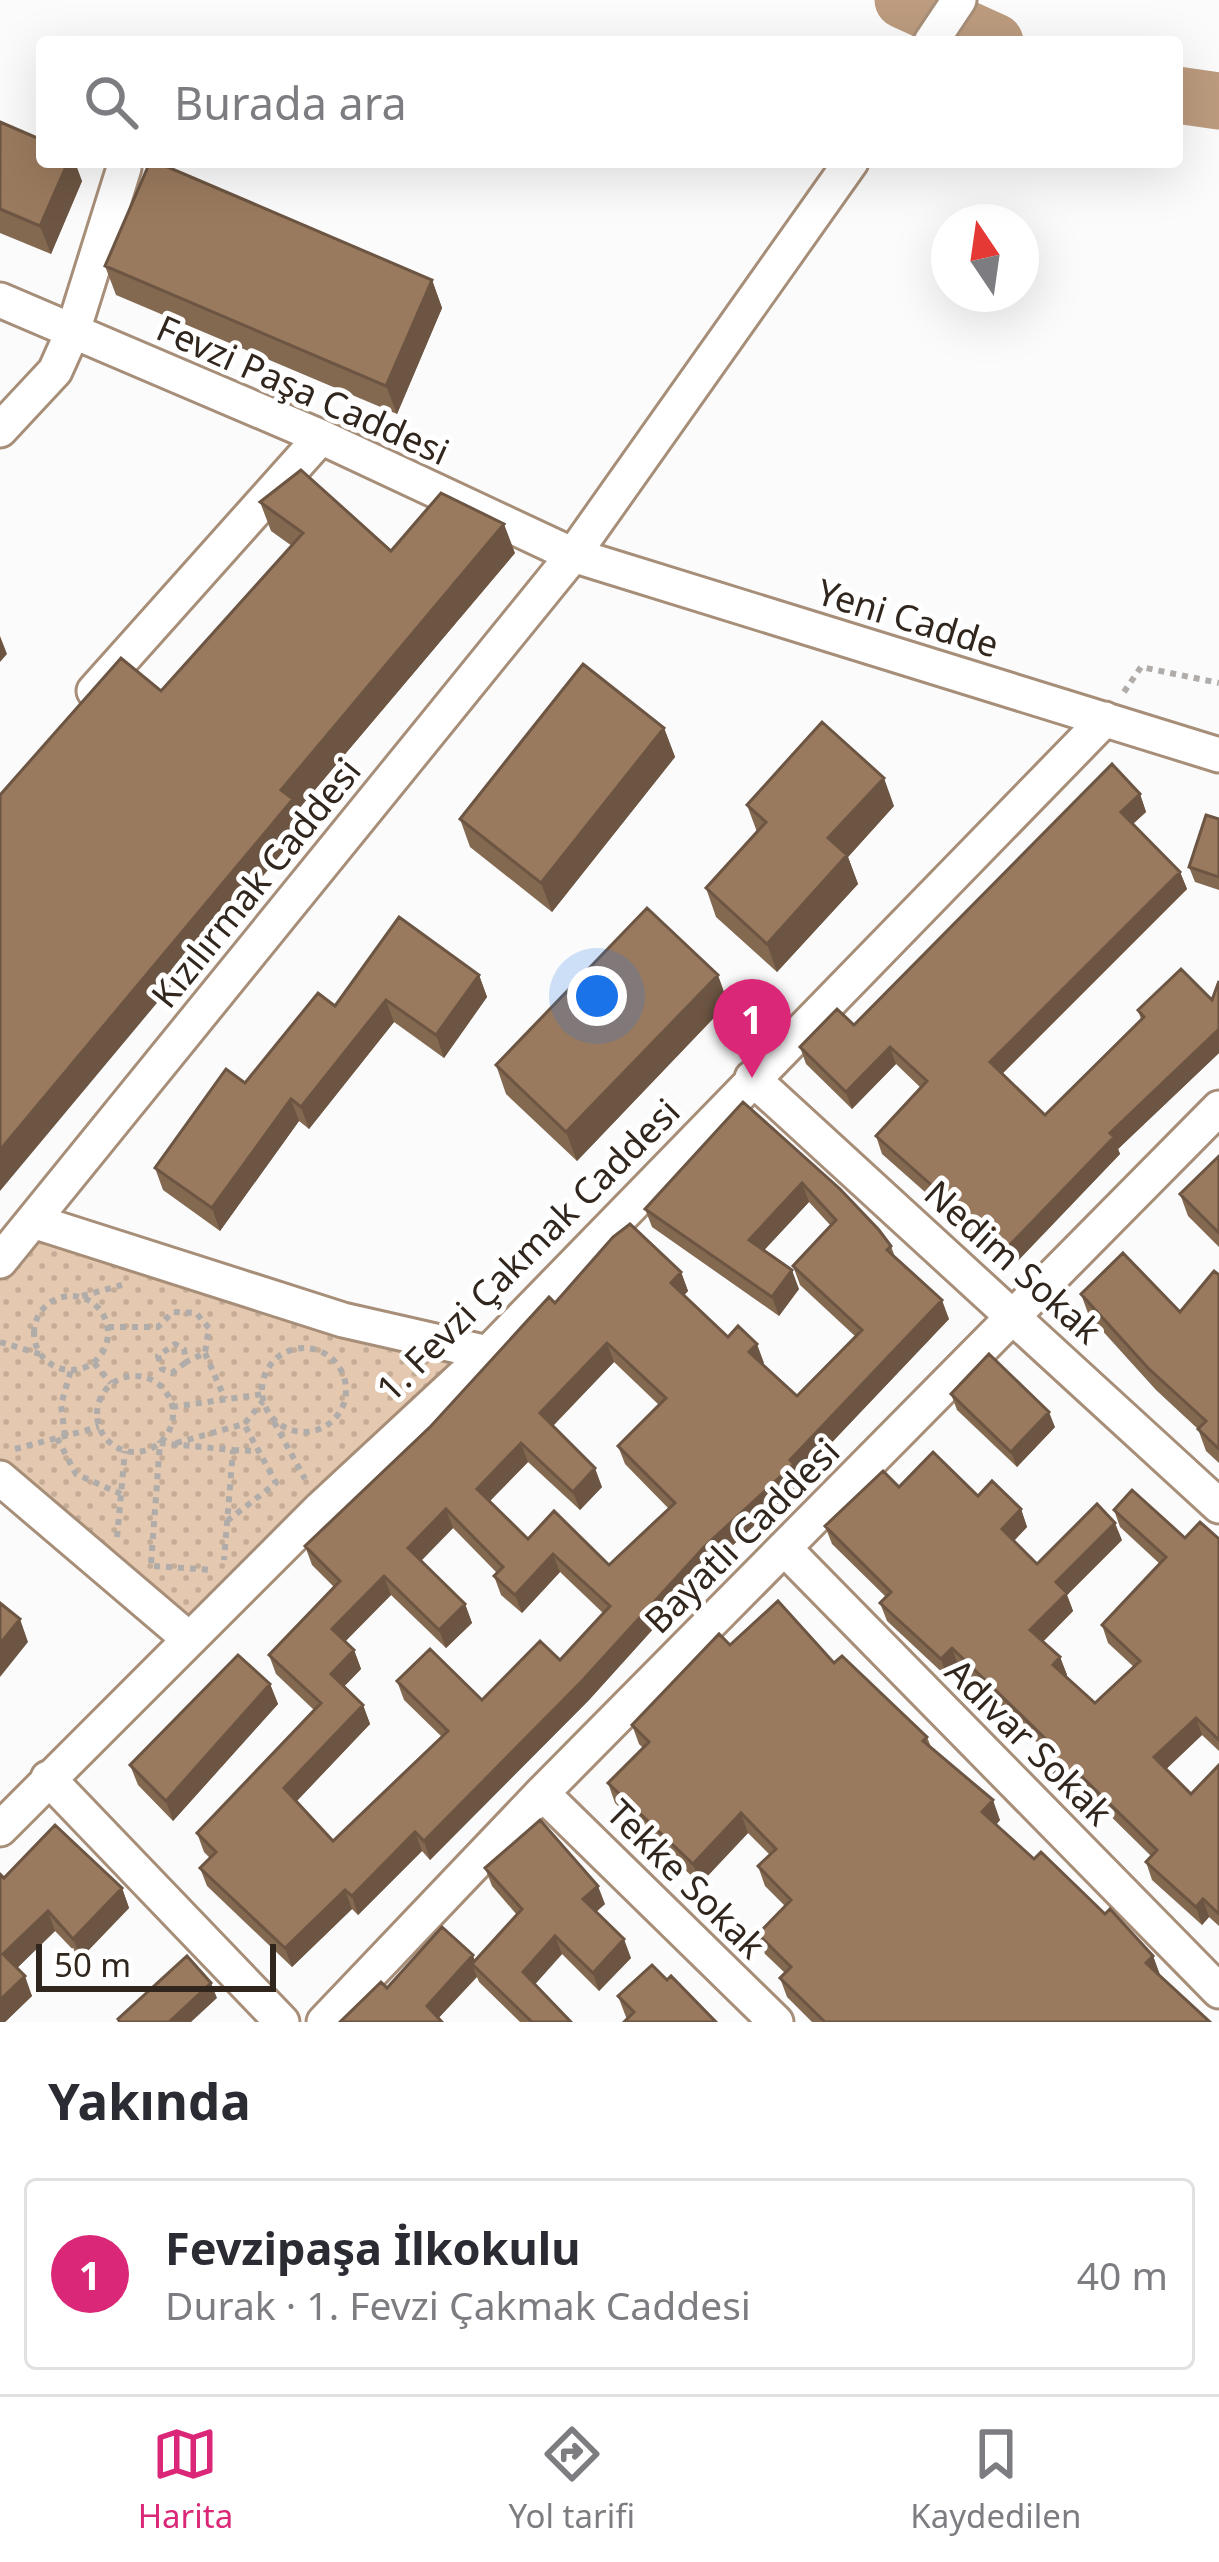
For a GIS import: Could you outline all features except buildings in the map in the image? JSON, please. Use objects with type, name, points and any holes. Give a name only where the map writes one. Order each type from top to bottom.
[{"type":"street","points":[[936,36],[959,0]]},
{"type":"street","points":[[0,430],[55,371],[73,332],[124,168]]},
{"type":"street","name":"Kızılırmak Caddesi","points":[[0,1261],[573,555],[845,172]]},
{"type":"street","name":"Fevzi Paşa Caddesi","points":[[0,300],[321,437],[573,555]]},
{"type":"street","points":[[76,711],[321,437]]},
{"type":"street","name":"Yeni Cadde","points":[[573,555],[1219,755]]},
{"type":"street","name":"1. Fevzi Çakmak Caddesi","points":[[0,1829],[321,1508],[488,1353],[1105,719]]},
{"type":"street","name":"Nedim Sokak","points":[[752,1078],[1219,1506]]},
{"type":"street","name":"Bayatlı Caddesi","points":[[324,2022],[542,1792],[1219,1108]]},
{"type":"street","points":[[33,1221],[343,1320],[488,1353]]},
{"type":"street","points":[[0,1478],[131,1576],[189,1639]]},
{"type":"street","name":"Adıvar Sokak","points":[[784,1548],[1219,1990]]},
{"type":"street","points":[[48,1778],[282,2022]]},
{"type":"street","name":"Tekke Sokak","points":[[542,1792],[776,2022]]},
{"type":"path","points":[[1141,667],[1219,683]]},
{"type":"path","points":[[0,1342],[71,1370],[94,1363],[107,1344],[107,1327],[91,1302],[66,1296],[54,1300],[34,1330],[40,1354]]},
{"type":"path","points":[[107,1327],[158,1327],[173,1312],[196,1313],[209,1328],[205,1353],[225,1400]]},
{"type":"path","points":[[158,1327],[165,1346]]},
{"type":"path","points":[[165,1346],[182,1346],[186,1362]]},
{"type":"path","points":[[165,1346],[158,1358],[165,1371]]},
{"type":"path","points":[[172,1444],[244,1424],[264,1398],[274,1362],[297,1349],[323,1352],[342,1372],[346,1398],[341,1411],[320,1429],[292,1430],[270,1414]]},
{"type":"path","points":[[154,1382],[165,1371],[178,1371],[205,1353]]},
{"type":"path","points":[[94,1363],[112,1384]]},
{"type":"path","points":[[71,1370],[61,1405],[61,1437],[76,1474],[121,1494]]},
{"type":"path","points":[[125,1451],[99,1427],[98,1403],[112,1384],[136,1376],[154,1382],[172,1407],[131,1576]]},
{"type":"path","points":[[172,1407],[264,1398]]},
{"type":"path","points":[[264,1398],[321,1508]]},
{"type":"path","points":[[227,1521],[276,1483],[244,1424]]},
{"type":"path","points":[[0,1453],[99,1427]]},
{"type":"path","points":[[125,1451],[160,1443],[259,1451]]},
{"type":"path","points":[[131,1576],[223,1570],[233,1450]]},
{"type":"path","points":[[125,1451],[121,1494],[131,1576]]},
{"type":"shaded area","points":[[33,1221],[488,1353],[189,1639],[0,1478],[0,1261]]},
{"type":"waterway","points":[[903,0],[982,36]]},
{"type":"waterway","points":[[1183,96],[1219,101]]},
{"type":"place","name":"Fevzipaşa İlkokulu","points":[[752,1078]]}]
